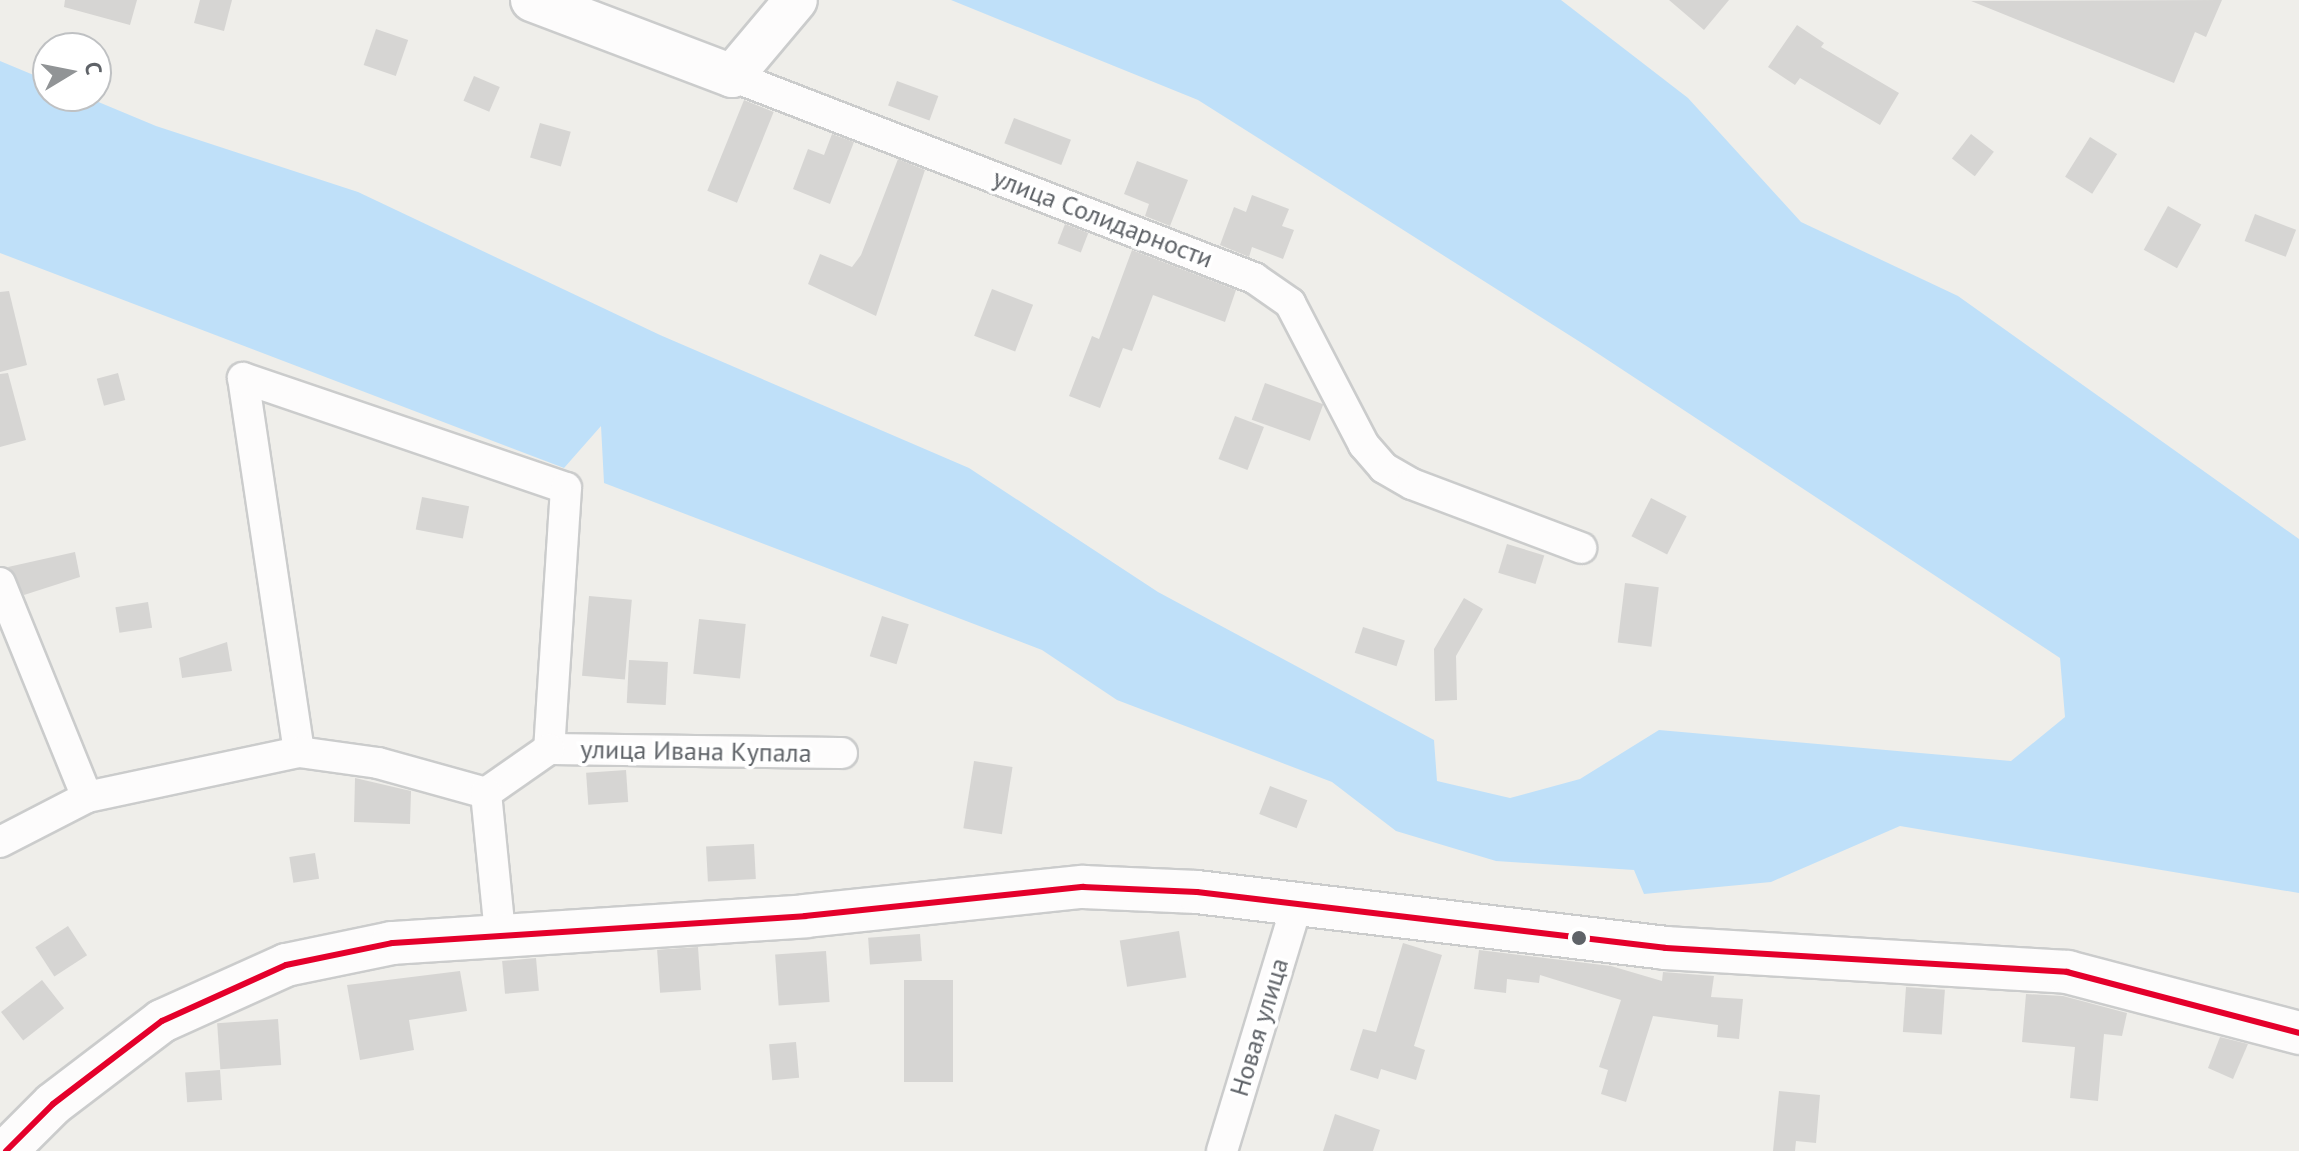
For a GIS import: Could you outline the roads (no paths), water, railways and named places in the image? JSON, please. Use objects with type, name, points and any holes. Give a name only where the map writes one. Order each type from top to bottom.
[{"type":"street","name":"улица Солидарности","points":[[532,0],[1254,278],[1290,303],[1364,445],[1384,468],[1412,484],[1581,548]]},
{"type":"street","points":[[732,76],[796,0]]},
{"type":"street","points":[[299,752],[243,378],[566,488],[549,749],[486,793]]},
{"type":"street","points":[[0,583],[87,797]]},
{"type":"street","name":"улица Ивана Купала","points":[[549,749],[842,753]]},
{"type":"street","points":[[0,842],[87,797],[299,752],[378,763],[486,793]]},
{"type":"street","points":[[486,793],[500,933]]},
{"type":"street","points":[[6,1151],[53,1104],[162,1021],[286,965],[392,943],[500,933],[805,916],[1083,887],[1297,904],[1665,948],[2067,972],[2299,1033]]},
{"type":"street","name":"Новая улица","points":[[1222,1151],[1297,904]]},
{"type":"water","points":[[951,0],[1561,0],[1688,98],[1801,222],[1958,296],[2299,539],[2299,893],[1900,826],[1771,882],[1644,894],[1634,870],[1496,861],[1396,831],[1332,782],[1117,700],[1042,650],[604,483],[601,426],[564,468],[0,253],[0,61],[32,74],[32,112],[112,112],[112,108],[156,126],[358,192],[660,335],[969,468],[1158,592],[1434,740],[1437,781],[1510,798],[1580,779],[1659,730],[2011,761],[2065,717],[2060,658],[1588,347],[1198,100]]}]
